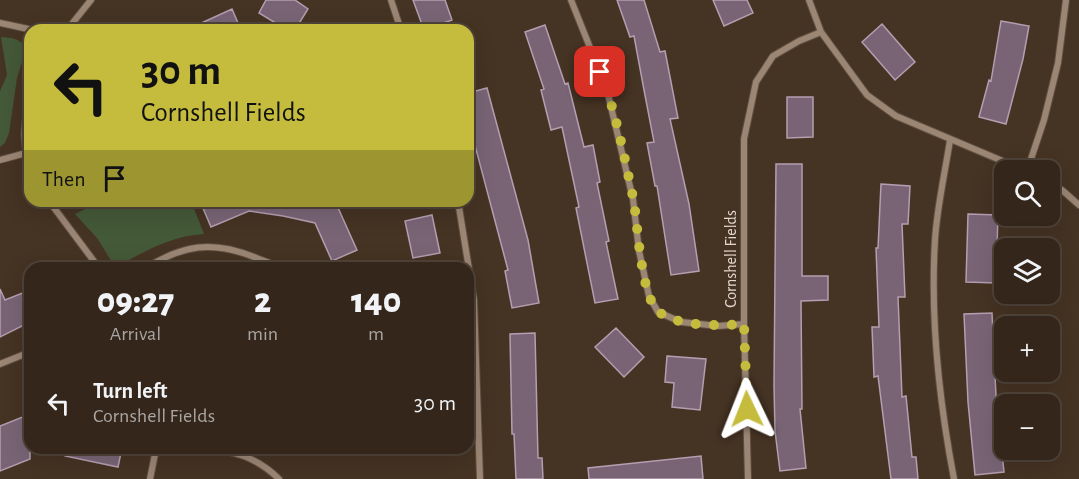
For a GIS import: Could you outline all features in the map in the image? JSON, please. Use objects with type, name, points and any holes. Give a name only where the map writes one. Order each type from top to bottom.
[{"type":"street","points":[[72,24],[90,0]]},
{"type":"street","points":[[391,0],[399,24]]},
{"type":"street","name":"Cornshell Fields","points":[[572,0],[607,90],[633,199],[639,251],[649,296],[658,312],[681,322],[718,326],[744,324],[744,139],[756,82],[773,56],[821,32]]},
{"type":"street","points":[[809,0],[821,32],[867,95],[896,116],[999,160]]},
{"type":"street","points":[[1030,160],[1044,120],[1058,63],[1066,0]]},
{"type":"street","points":[[0,23],[24,28]]},
{"type":"street","points":[[950,140],[935,239],[933,324],[945,429],[954,479]]},
{"type":"street","points":[[0,160],[24,154]]},
{"type":"street","points":[[1060,189],[1079,205]]},
{"type":"street","points":[[53,207],[95,262]]},
{"type":"street","points":[[459,207],[468,262]]},
{"type":"street","points":[[155,262],[168,254],[201,246],[234,249],[265,262]]},
{"type":"street","points":[[474,300],[480,479]]},
{"type":"street","points":[[744,324],[748,479]]},
{"type":"street","points":[[0,364],[24,354]]},
{"type":"street","points":[[150,479],[155,454]]},
{"type":"street","points":[[244,454],[271,471],[279,479]]},
{"type":"green space","points":[[1,37],[12,38],[24,45],[24,55],[17,78],[9,133],[5,143],[0,147],[0,91],[7,75]]},
{"type":"green space","points":[[90,207],[193,207],[204,234],[170,241],[125,262],[112,262],[97,238],[75,214]]},
{"type":"building","points":[[266,0],[295,0],[308,9],[299,24],[277,24],[259,13]]},
{"type":"building","points":[[413,0],[445,0],[452,20],[441,24],[422,24]]},
{"type":"building","points":[[617,0],[644,0],[660,52],[665,51],[678,118],[670,119],[689,204],[699,271],[671,275],[657,186],[655,186],[647,143],[654,142],[634,36],[630,37]]},
{"type":"building","points":[[713,0],[747,0],[753,13],[724,26]]},
{"type":"building","points":[[232,9],[238,24],[199,24]]},
{"type":"building","points":[[1001,21],[1029,26],[1006,124],[979,117],[989,80],[991,81]]},
{"type":"building","points":[[882,24],[915,62],[895,80],[862,42]]},
{"type":"building","points":[[545,25],[565,84],[568,83],[584,147],[593,145],[600,182],[597,183],[609,241],[606,242],[618,299],[595,303],[576,208],[579,207],[562,127],[551,130],[541,90],[544,89],[525,32]]},
{"type":"building","points":[[487,88],[528,240],[539,303],[512,308],[505,271],[508,270],[474,142],[474,91]]},
{"type":"building","points":[[787,97],[813,97],[813,137],[787,138]]},
{"type":"building","points":[[776,164],[802,164],[802,276],[828,276],[828,300],[801,301],[802,409],[800,409],[806,468],[780,471],[775,431],[774,385]]},
{"type":"building","points":[[881,184],[910,186],[908,224],[902,224],[905,297],[898,297],[902,397],[906,396],[912,457],[916,457],[918,479],[891,479],[878,376],[874,377],[872,327],[879,327],[876,248],[878,248]]},
{"type":"building","points":[[203,207],[338,207],[357,250],[332,261],[315,223],[283,216],[249,211],[211,227]]},
{"type":"building","points":[[968,214],[994,215],[994,226],[998,226],[997,238],[994,238],[994,283],[966,282]]},
{"type":"building","points":[[432,215],[440,253],[413,258],[405,221]]},
{"type":"building","points":[[0,289],[5,300],[24,292],[24,325],[0,337]]},
{"type":"building","points":[[992,313],[996,394],[994,394],[994,460],[1003,460],[1004,472],[975,475],[968,402],[964,314]]},
{"type":"building","points":[[616,328],[644,357],[624,377],[595,347]]},
{"type":"building","points":[[535,333],[538,458],[542,458],[543,479],[516,479],[514,434],[512,434],[510,334]]},
{"type":"building","points":[[667,356],[706,359],[700,410],[672,407],[674,383],[665,382]]},
{"type":"building","points":[[24,416],[24,454],[30,454],[30,459],[0,471],[0,426]]},
{"type":"building","points":[[65,454],[121,454],[118,467],[65,456]]},
{"type":"building","points":[[701,456],[703,479],[589,479],[588,468]]},
{"type":"route","points":[[600,72],[607,90],[633,199],[639,251],[649,296],[658,312],[681,322],[718,326],[744,324],[747,409]]}]
